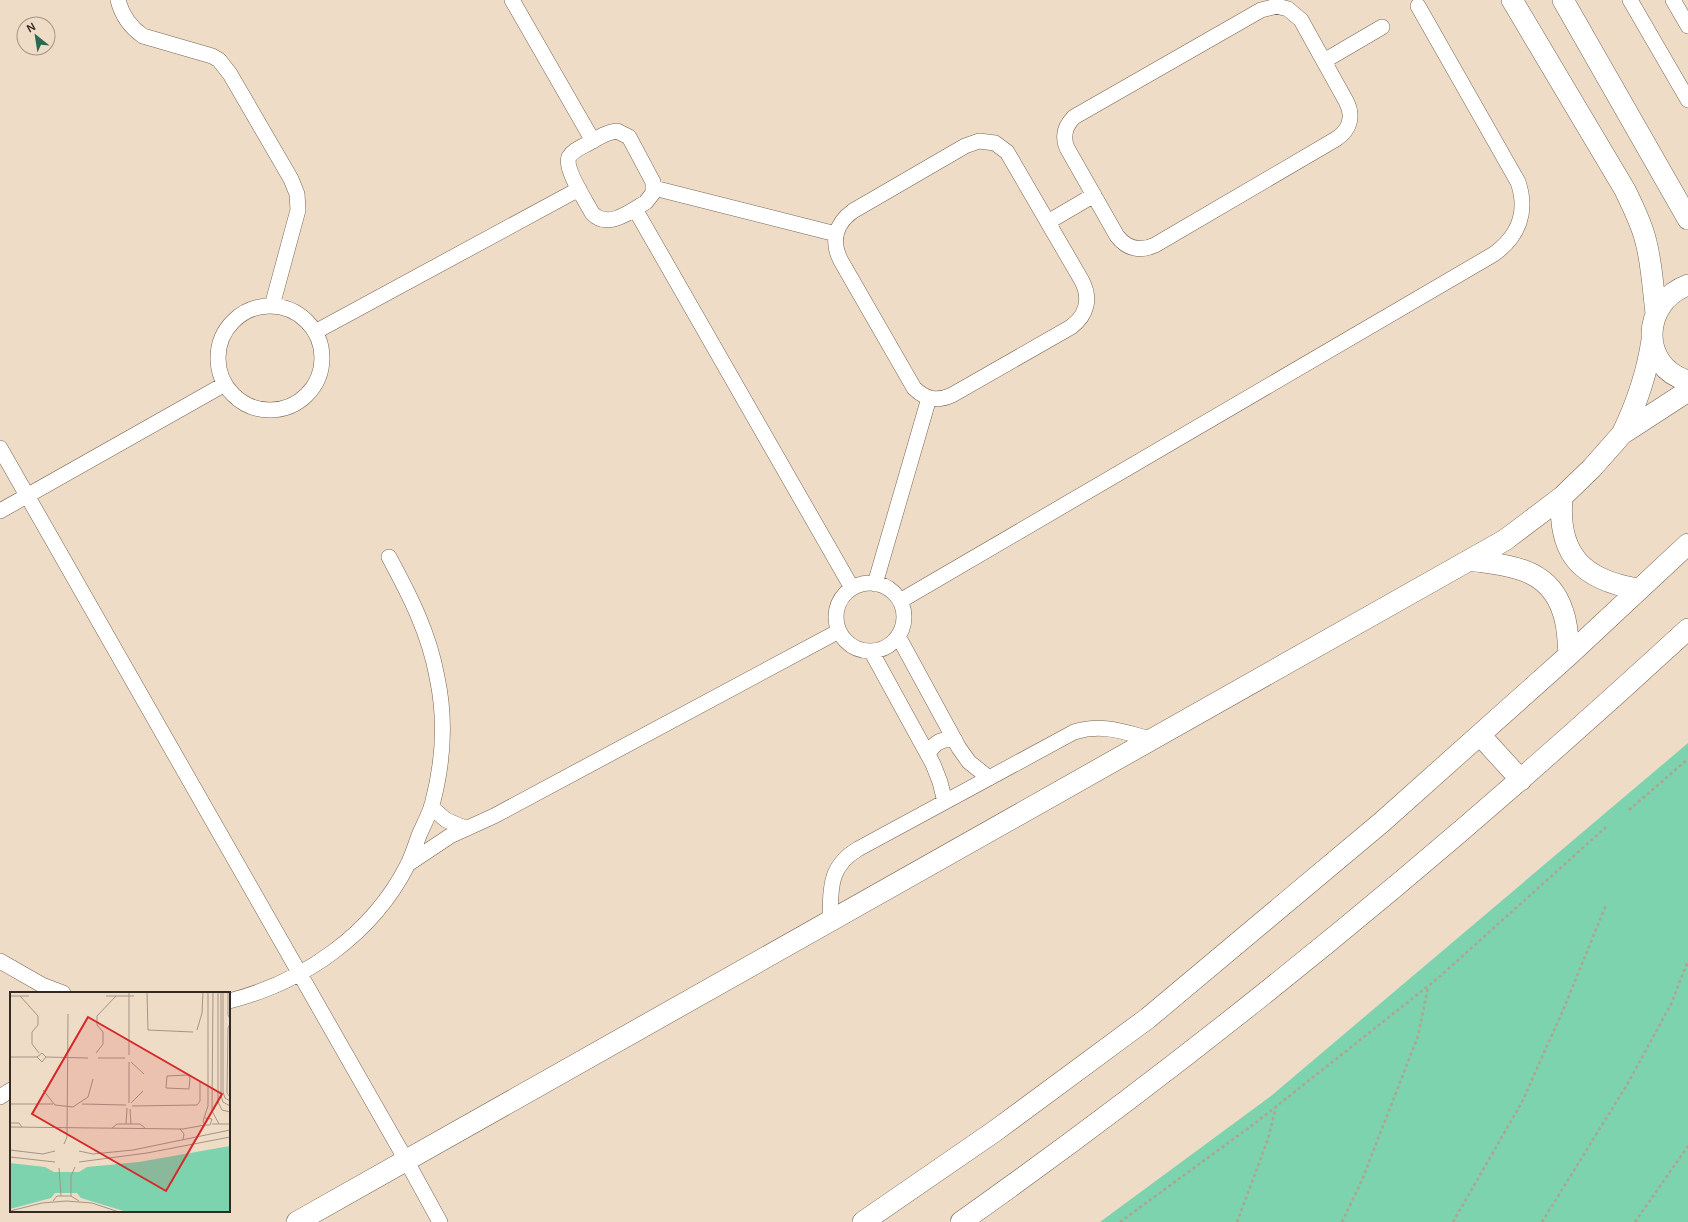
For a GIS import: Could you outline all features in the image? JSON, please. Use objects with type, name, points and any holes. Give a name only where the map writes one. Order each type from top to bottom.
[{"type":"street","points":[[118,0],[127,21],[144,36],[212,56],[222,64],[291,179],[297,194],[298,210],[272,306]]},
{"type":"street","points":[[512,0],[593,141]]},
{"type":"street","points":[[1512,0],[1625,190],[1646,240],[1656,313]]},
{"type":"street","points":[[1563,0],[1688,219]]},
{"type":"street","points":[[1630,0],[1688,100]]},
{"type":"street","points":[[1673,0],[1688,26]]},
{"type":"street","points":[[1271,6],[1288,9],[1297,16],[1324,61],[1349,106],[1351,119],[1346,131],[1336,139],[1155,245],[1144,249],[1137,249],[1125,245],[1117,236],[1065,144],[1066,129],[1074,117],[1261,10],[1271,6]]},
{"type":"street","points":[[900,601],[1494,254],[1510,241],[1516,232],[1522,212],[1521,191],[1518,182],[1418,6]]},
{"type":"street","points":[[1324,61],[1382,27]]},
{"type":"street","points":[[612,131],[626,134],[651,177],[654,188],[650,198],[635,209],[611,220],[601,219],[592,213],[568,167],[569,158],[576,150],[612,131]]},
{"type":"street","points":[[979,141],[995,143],[1007,152],[1048,222],[1086,288],[1087,303],[1082,317],[1071,327],[952,395],[940,399],[923,396],[914,388],[841,261],[836,248],[836,234],[842,221],[852,211],[965,146],[979,141]]},
{"type":"street","points":[[315,332],[579,188]]},
{"type":"street","points":[[654,188],[836,234]]},
{"type":"street","points":[[1048,222],[1094,195]]},
{"type":"street","points":[[635,209],[852,588]]},
{"type":"street","points":[[297,1222],[1470,560],[1511,535],[1562,497],[1592,468],[1622,434],[1642,389],[1652,340],[1652,326],[1656,313],[1665,299],[1678,289],[1688,285]]},
{"type":"street","points":[[272,306],[293,311],[309,324],[315,332],[322,351],[320,370],[312,389],[297,402],[288,407],[278,409],[257,408],[239,400],[225,384],[218,365],[220,345],[228,327],[243,314],[252,309],[272,306]]},
{"type":"street","points":[[1652,340],[1656,354],[1663,366],[1674,375],[1688,381]]},
{"type":"street","points":[[0,511],[225,384]]},
{"type":"street","points":[[1622,434],[1688,391]]},
{"type":"street","points":[[875,584],[929,398]]},
{"type":"street","points":[[0,448],[440,1222]]},
{"type":"street","points":[[1562,497],[1560,516],[1562,530],[1566,543],[1573,556],[1593,575],[1606,582],[1638,590]]},
{"type":"street","points":[[863,1222],[995,1131],[1148,1018],[1382,822],[1569,655],[1688,544]]},
{"type":"street","points":[[230,1001],[261,992],[300,974],[338,949],[355,934],[387,897],[408,864],[431,806],[441,757],[441,710],[438,678],[424,627],[413,602],[389,557]]},
{"type":"street","points":[[1470,560],[1521,568],[1544,581],[1559,601],[1564,613],[1569,655]]},
{"type":"street","points":[[867,583],[875,584],[890,590],[900,601],[904,615],[903,623],[898,636],[886,647],[871,651],[856,648],[843,638],[839,631],[836,615],[838,607],[846,593],[852,588],[867,583]]},
{"type":"street","points":[[961,1222],[1085,1132],[1225,1025],[1389,892],[1521,780],[1688,630]]},
{"type":"street","points":[[408,864],[435,844],[465,828],[494,816],[839,631]]},
{"type":"street","points":[[898,636],[955,740],[969,762],[989,778]]},
{"type":"street","points":[[871,651],[928,755],[938,778],[945,802]]},
{"type":"street","points":[[830,920],[832,883],[838,866],[858,849],[1066,736],[1082,730],[1108,728],[1151,739]]},
{"type":"street","points":[[1480,735],[1521,780]]},
{"type":"street","points":[[928,755],[930,750],[938,742],[950,739],[955,740]]},
{"type":"street","points":[[431,806],[446,820],[465,828]]},
{"type":"street","points":[[0,961],[30,979],[61,992]]},
{"type":"street","points":[[0,1097],[10,1091]]},
{"type":"path","points":[[1629,810],[1688,759]]},
{"type":"path","points":[[1120,1222],[1276,1106],[1428,986],[1606,827]]},
{"type":"path","points":[[1453,1222],[1522,1102],[1564,1008],[1606,905]]},
{"type":"path","points":[[1542,1222],[1628,1083],[1671,1004],[1688,961]]},
{"type":"path","points":[[1342,1222],[1362,1180],[1418,1036],[1428,986]]},
{"type":"path","points":[[1237,1222],[1268,1139],[1276,1106]]},
{"type":"path","points":[[1635,1222],[1688,1146]]},
{"type":"green space","points":[[1688,743],[1688,1222],[1100,1222],[1271,1096]]}]
